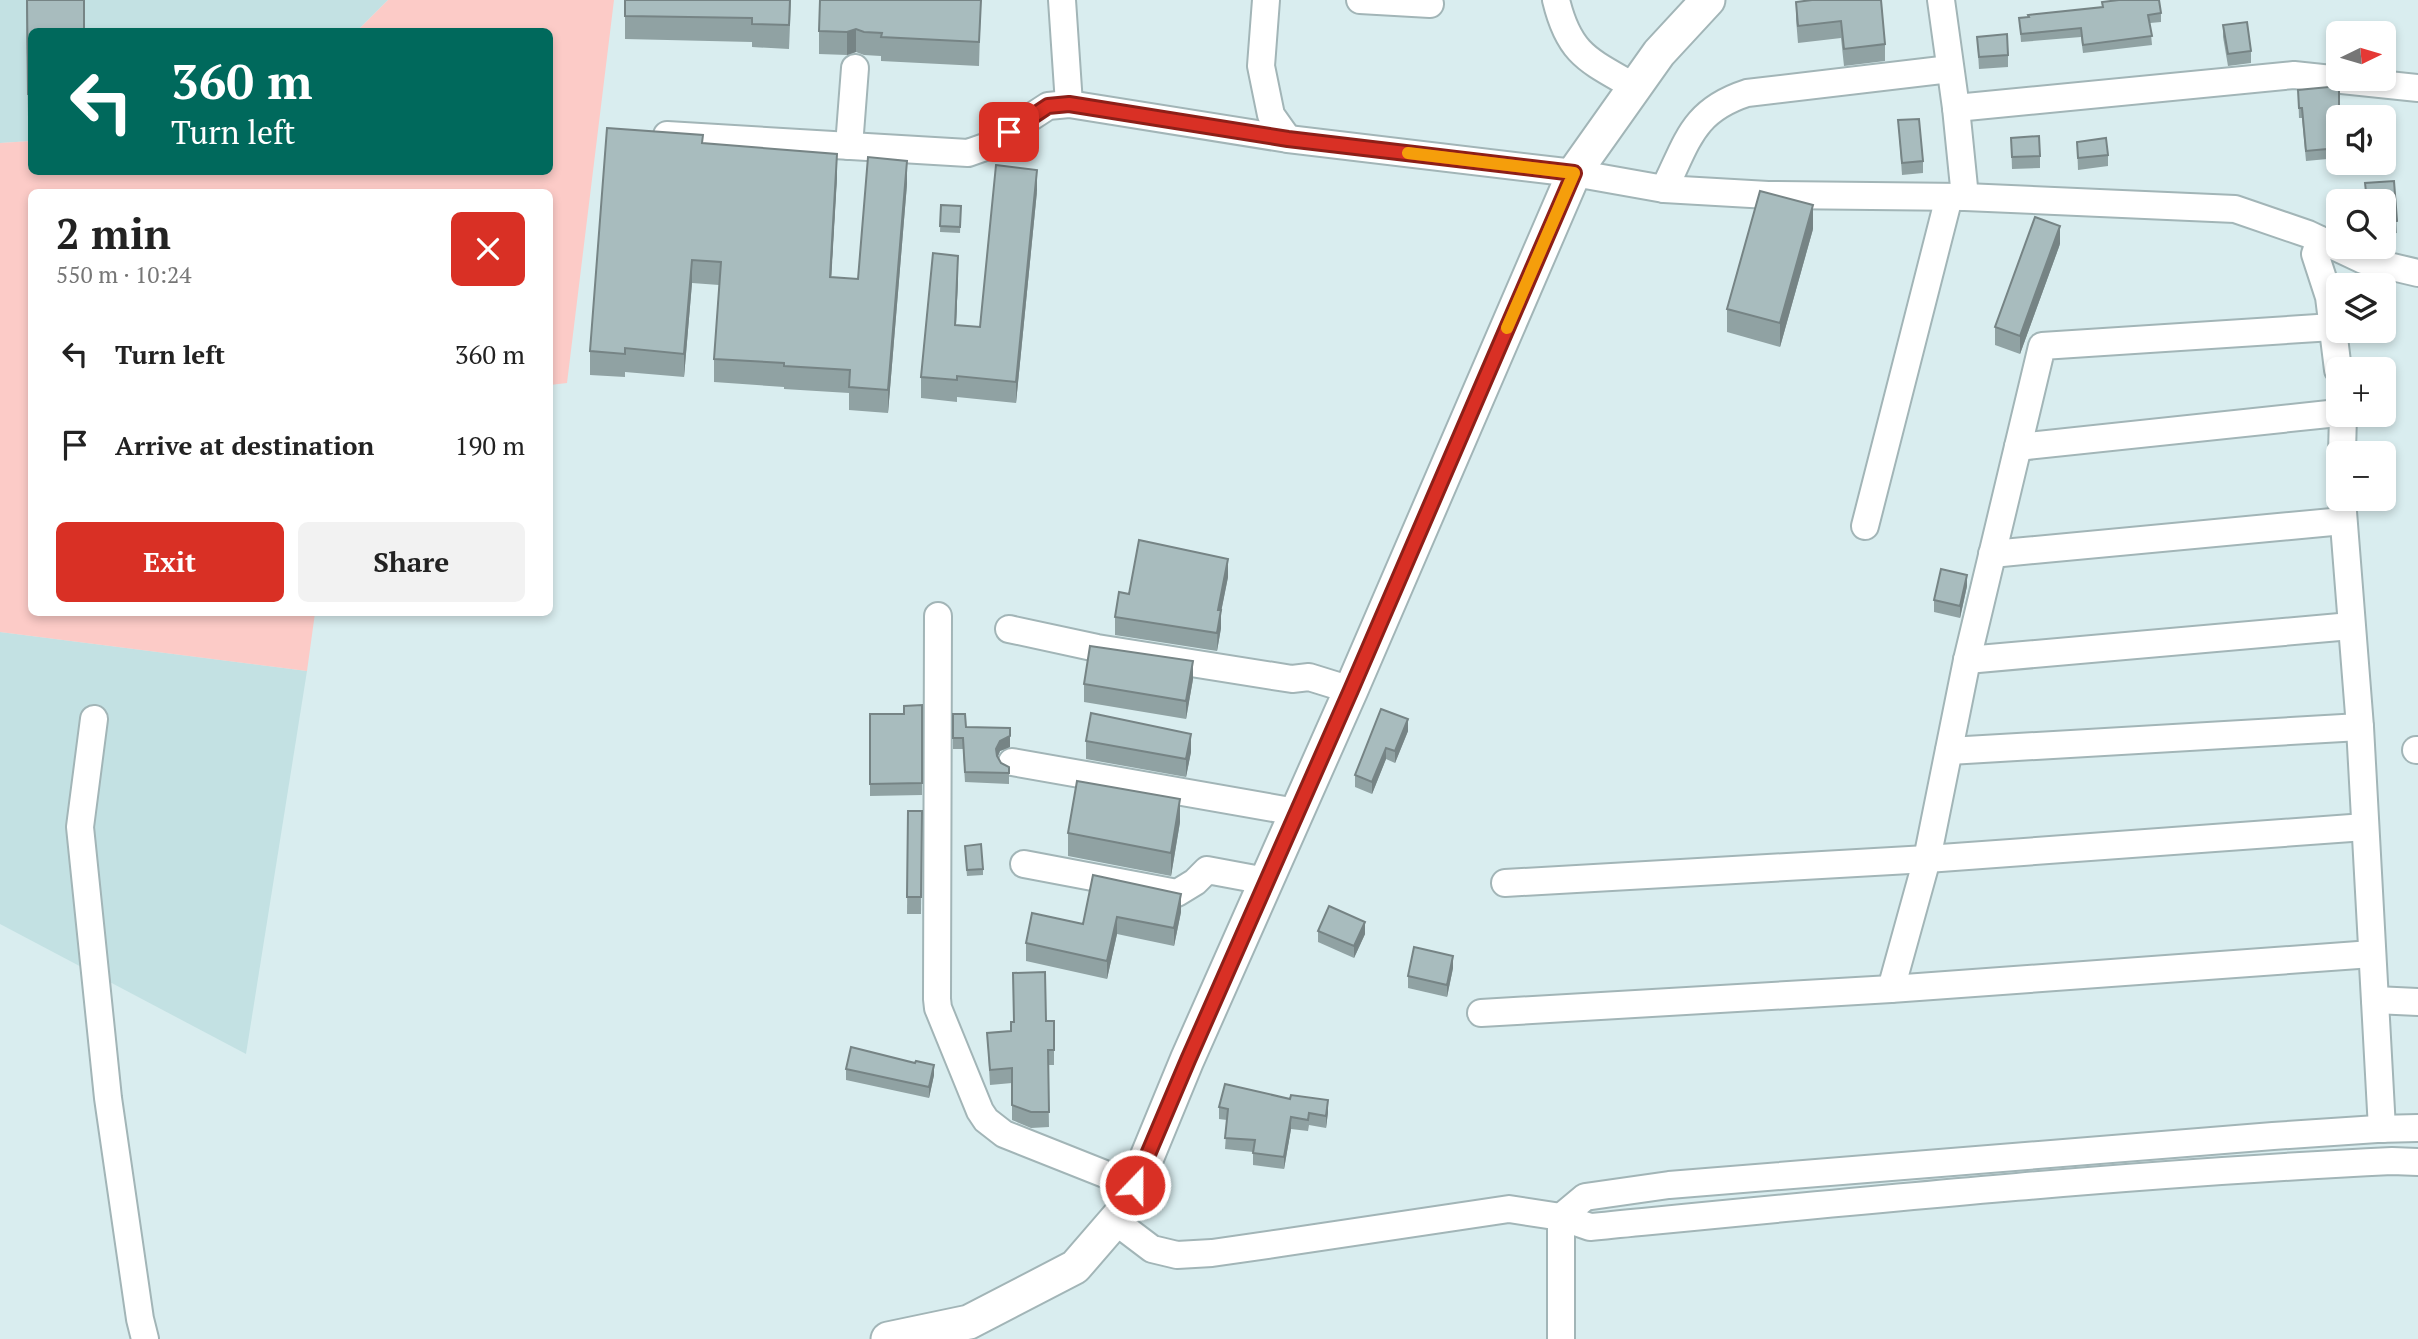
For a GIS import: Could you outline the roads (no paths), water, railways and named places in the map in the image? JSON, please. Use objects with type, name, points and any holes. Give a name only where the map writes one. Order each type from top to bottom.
[{"type":"main road","points":[[888,1339],[969,1322],[1075,1267],[1126,1208],[1574,173],[1633,86],[1708,0]]},
{"type":"street","points":[[1062,0],[1069,104]]},
{"type":"street","points":[[1266,0],[1261,66],[1271,115],[1288,139]]},
{"type":"street","points":[[1360,0],[1430,4]]},
{"type":"street","points":[[1556,0],[1570,40],[1586,59],[1633,86]]},
{"type":"street","points":[[1865,526],[1957,197],[1956,108],[1941,0]]},
{"type":"street","points":[[849,146],[855,68]]},
{"type":"street","points":[[1664,189],[1694,127],[1707,112],[1725,100],[1747,93],[1950,69]]},
{"type":"street","points":[[1956,108],[2294,75],[2418,88]]},
{"type":"street","points":[[664,135],[968,153],[985,148],[1048,106],[1069,104],[1288,139],[1574,173],[1664,189],[1768,195],[1957,197],[2235,209],[2320,240],[2363,260],[2418,273]]},
{"type":"street","points":[[2320,240],[2315,254],[2326,288]]},
{"type":"street","points":[[1891,989],[1927,859],[1967,660],[2042,346],[2326,327]]},
{"type":"street","points":[[2018,447],[2326,414]]},
{"type":"street","points":[[1992,554],[2334,511]]},
{"type":"street","points":[[2342,511],[2360,727],[2382,1129]]},
{"type":"street","points":[[938,616],[938,1008],[980,1111],[992,1126],[1004,1134],[1135,1185]]},
{"type":"street","points":[[1967,660],[2351,626]]},
{"type":"street","points":[[1009,629],[1097,648],[1292,679],[1309,677],[1351,690]]},
{"type":"street","points":[[94,719],[80,827],[108,1098],[145,1339]]},
{"type":"street","points":[[1949,751],[2360,727]]},
{"type":"street","points":[[1012,762],[1296,812]]},
{"type":"street","points":[[1505,883],[1927,859],[2365,827]]},
{"type":"street","points":[[1024,864],[1177,893],[1195,882],[1207,870],[1266,881]]},
{"type":"street","points":[[1481,1013],[1891,989],[2372,954]]},
{"type":"street","points":[[2375,1000],[2418,1002]]},
{"type":"street","points":[[1561,1217],[1585,1197],[1669,1185],[2418,1128]]},
{"type":"street","points":[[1115,1221],[1152,1249],[1177,1255],[1267,1245],[1509,1209],[1561,1217],[1590,1227],[2205,1171],[2418,1162]]},
{"type":"street","points":[[1561,1217],[1561,1339]]}]
